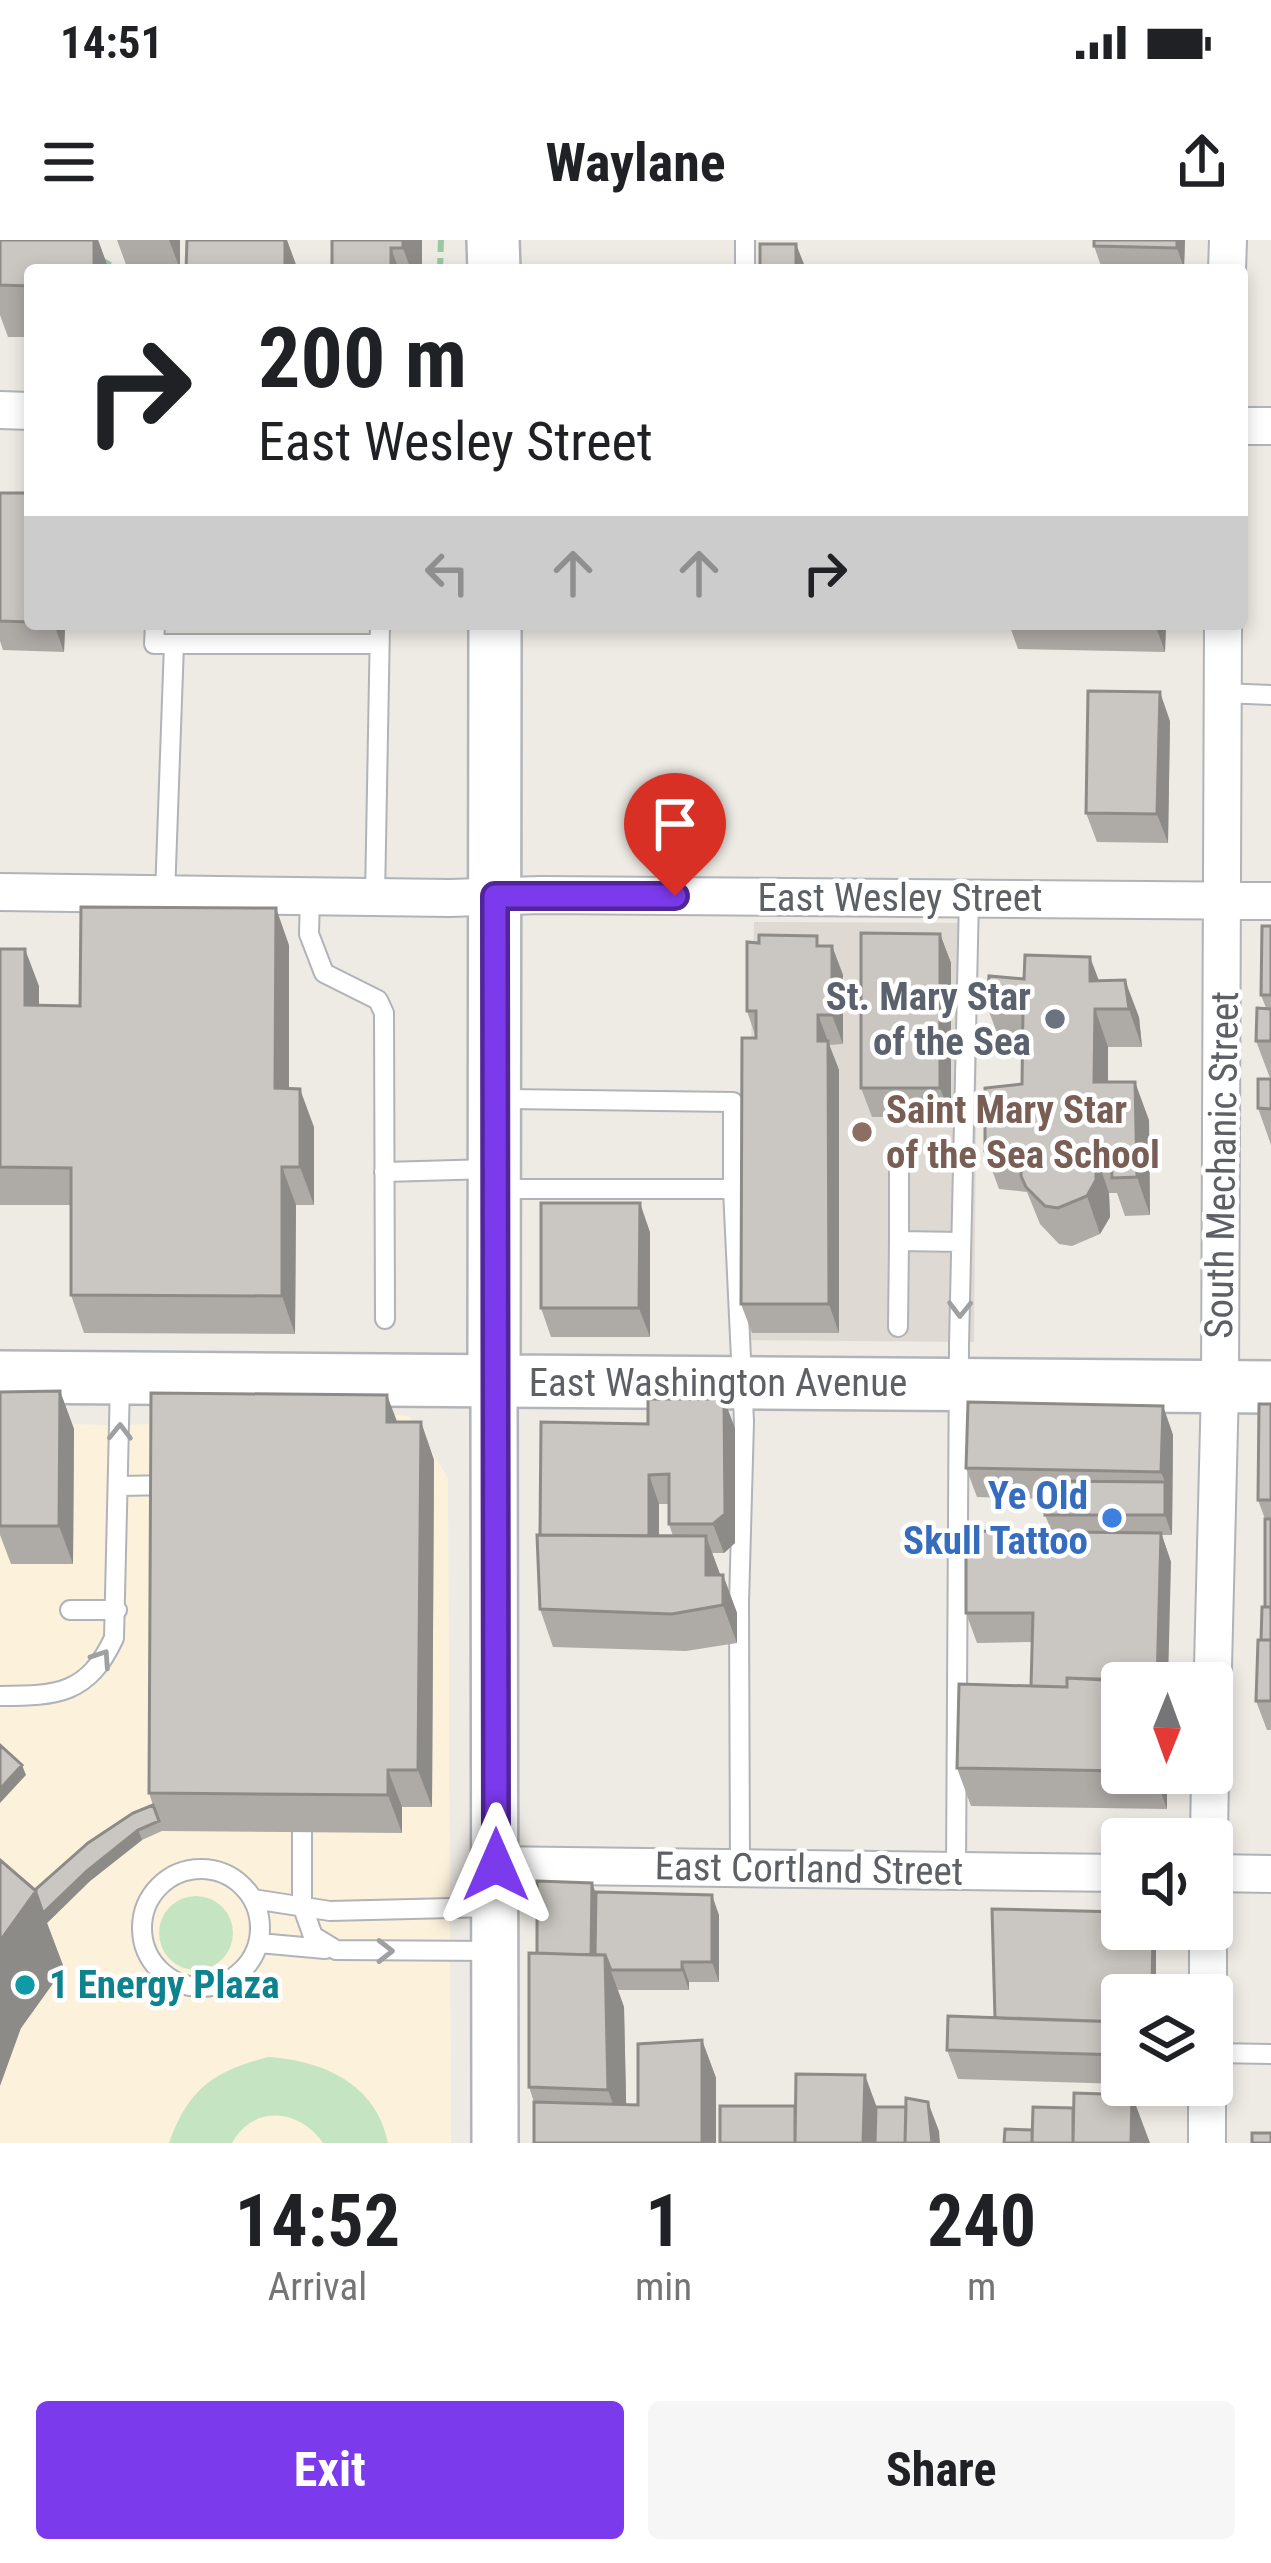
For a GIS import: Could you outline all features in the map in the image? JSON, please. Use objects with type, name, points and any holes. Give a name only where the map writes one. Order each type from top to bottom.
[{"type":"main road","points":[[494,1381],[495,630]]},
{"type":"main road","name":"East Washington Avenue","points":[[0,1377],[1271,1387]]},
{"type":"street","name":"South Mechanic Street","points":[[1213,1662],[1220,1386],[1223,630]]},
{"type":"street","name":"East Wesley Street","points":[[0,892],[1271,901]]},
{"type":"street","points":[[494,1381],[495,2143]]},
{"type":"street","name":"East Cortland Street","points":[[494,1908],[740,1868],[1101,1873]]},
{"type":"street","points":[[1233,1874],[1271,1874]]},
{"type":"street","points":[[1207,2106],[1207,2143]]},
{"type":"lane","points":[[155,630],[154,644],[380,634],[375,898]]},
{"type":"lane","points":[[165,895],[174,644]]},
{"type":"lane","points":[[1222,692],[1271,695]]},
{"type":"lane","points":[[310,896],[309,934],[324,973],[377,1000],[385,1013],[385,1319]]},
{"type":"lane","points":[[956,1872],[969,898]]},
{"type":"lane","points":[[496,1099],[734,1102],[745,1493],[739,1603],[740,1868]]},
{"type":"lane","points":[[898,1327],[899,1163]]},
{"type":"lane","points":[[385,1172],[733,1190]]},
{"type":"lane","points":[[899,1240],[961,1242]]},
{"type":"lane","points":[[0,1696],[40,1696],[78,1687],[102,1664],[114,1638],[120,1379]]},
{"type":"lane","points":[[119,1486],[197,1484]]},
{"type":"lane","points":[[70,1610],[117,1610]]},
{"type":"lane","points":[[302,1832],[302,1905],[313,1936],[336,1950]]},
{"type":"lane","points":[[203,1869],[223,1873],[241,1883],[253,1899],[259,1913],[259,1943],[250,1962],[235,1976],[217,1985],[196,1987],[160,1971],[142,1935],[143,1915],[151,1896],[165,1881],[203,1869]]},
{"type":"lane","points":[[253,1899],[330,1910],[494,1908]]},
{"type":"lane","points":[[259,1943],[336,1950],[494,1908]]},
{"type":"lane","points":[[1233,2053],[1271,2054]]},
{"type":"path","points":[[82,260],[109,264]]},
{"type":"shaded area","name":"Saint Mary Star of the Sea School","points":[[754,922],[978,923],[974,1342],[744,1340]]},
{"type":"shaded area","points":[[410,1417],[448,1478],[451,2143],[0,2143],[0,1423],[120,1425]]},
{"type":"green space","points":[[196,1896],[222,1907],[233,1933],[222,1959],[196,1970],[170,1959],[159,1933],[170,1907]]},
{"type":"green space","points":[[268,2057],[308,2063],[344,2079],[372,2105],[388,2143],[323,2143],[302,2123],[277,2116],[252,2122],[232,2143],[169,2143],[185,2109],[205,2085],[232,2069]]},
{"type":"building","points":[[0,240],[94,240],[94,264],[24,264],[24,286],[0,285]]},
{"type":"building","points":[[187,240],[285,240],[285,264],[186,264]]},
{"type":"building","points":[[332,240],[403,240],[403,248],[391,248],[391,264],[332,264]]},
{"type":"building","points":[[1094,240],[1177,240],[1177,248],[1094,246]]},
{"type":"building","points":[[760,244],[796,244],[796,264],[760,264]]},
{"type":"building","points":[[0,493],[24,493],[24,622],[0,621]]},
{"type":"building","points":[[1088,691],[1160,692],[1157,814],[1086,813]]},
{"type":"building","points":[[81,907],[276,908],[275,1088],[300,1089],[300,1167],[282,1167],[282,1296],[71,1295],[71,1168],[0,1167],[0,949],[25,949],[25,1005],[80,1006]]},
{"type":"building","points":[[1262,926],[1271,926],[1271,995],[1261,995]]},
{"type":"building","points":[[861,933],[940,934],[940,1088],[861,1088]]},
{"type":"building","points":[[759,935],[817,936],[817,946],[832,946],[832,1015],[818,1015],[818,1041],[828,1041],[829,1304],[741,1304],[742,1038],[756,1038],[756,1011],[747,1011],[747,942],[759,943]]},
{"type":"building","points":[[1025,955],[1090,957],[1090,981],[1125,980],[1129,1009],[1095,1009],[1094,1082],[1135,1082],[1137,1177],[1112,1178],[1111,1156],[1096,1155],[1096,1180],[1087,1196],[1058,1208],[1045,1206],[1026,1187],[1022,1155],[985,1151],[985,1088],[1022,1084],[1023,1007],[987,1006],[989,976],[1024,979]]},
{"type":"building","points":[[1257,1008],[1271,1009],[1271,1041],[1256,1041]]},
{"type":"building","points":[[1258,1079],[1271,1079],[1271,1109],[1258,1108]]},
{"type":"building","points":[[541,1203],[640,1203],[639,1308],[541,1308]]},
{"type":"building","points":[[60,1391],[59,1526],[0,1526],[0,1392]]},
{"type":"building","points":[[151,1393],[387,1395],[387,1422],[421,1422],[418,1770],[388,1770],[388,1795],[149,1793]]},
{"type":"building","points":[[648,1399],[724,1399],[725,1514],[713,1524],[669,1524],[669,1474],[649,1475],[649,1536],[540,1535],[541,1422],[648,1424]]},
{"type":"building","points":[[968,1402],[1163,1406],[1161,1472],[966,1468]]},
{"type":"building","points":[[1259,1404],[1271,1404],[1271,1500],[1258,1500]]},
{"type":"building","points":[[1046,1481],[1165,1482],[1165,1515],[1045,1515]]},
{"type":"building","points":[[1265,1519],[1271,1519],[1271,1607],[1265,1607]]},
{"type":"building","points":[[966,1531],[1161,1533],[1158,1662],[1101,1662],[1101,1680],[1067,1678],[1067,1687],[1031,1686],[1033,1613],[966,1613]]},
{"type":"building","points":[[537,1535],[706,1536],[706,1575],[723,1575],[723,1605],[672,1614],[540,1609]]},
{"type":"building","points":[[1262,1607],[1271,1607],[1271,1640],[1261,1640]]},
{"type":"building","points":[[1258,1640],[1271,1640],[1271,1701],[1256,1701]]},
{"type":"building","points":[[1067,1678],[1101,1679],[1101,1771],[957,1768],[959,1684],[1067,1687]]},
{"type":"building","points":[[0,1745],[22,1765],[0,1789]]},
{"type":"building","points":[[153,1805],[159,1821],[138,1830],[43,1913],[35,1890],[88,1843]]},
{"type":"building","points":[[0,1860],[36,1891],[0,1941]]},
{"type":"building","points":[[537,1881],[592,1883],[591,1955],[537,1953]]},
{"type":"building","points":[[596,1892],[712,1895],[712,1962],[682,1962],[682,1970],[611,1970],[605,1955],[595,1955]]},
{"type":"building","points":[[992,1909],[1101,1912],[1101,1950],[1153,1950],[1152,1974],[1101,1974],[1101,2021],[995,2018]]},
{"type":"building","points":[[529,1953],[605,1955],[608,2090],[529,2087]]},
{"type":"building","points":[[948,2016],[1101,2021],[1101,2054],[947,2050]]},
{"type":"building","points":[[702,2040],[702,2143],[534,2143],[534,2102],[638,2105],[638,2044]]},
{"type":"building","points":[[796,2074],[865,2075],[863,2143],[795,2143]]},
{"type":"building","points":[[1074,2093],[1101,2094],[1101,2106],[1132,2106],[1131,2143],[1073,2143]]},
{"type":"building","points":[[906,2098],[928,2102],[932,2143],[905,2143]]},
{"type":"building","points":[[720,2106],[795,2106],[795,2143],[720,2143]]},
{"type":"building","points":[[876,2107],[906,2107],[905,2143],[875,2143]]},
{"type":"building","points":[[1033,2107],[1073,2108],[1073,2143],[1032,2143]]},
{"type":"building","points":[[1005,2129],[1032,2130],[1032,2143],[1004,2143]]},
{"type":"building","points":[[1252,2133],[1271,2133],[1271,2143],[1252,2143]]},
{"type":"place","name":"St. Mary Star of the Sea","points":[[1055,1019]]},
{"type":"place","name":"Saint Mary Star of the Sea School","points":[[862,1132]]},
{"type":"place","name":"Ye Old Skull Tattoo","points":[[1112,1518]]},
{"type":"place","name":"1 Energy Plaza","points":[[25,1985]]},
{"type":"route","points":[[496,1865],[495,896],[675,896]]}]
